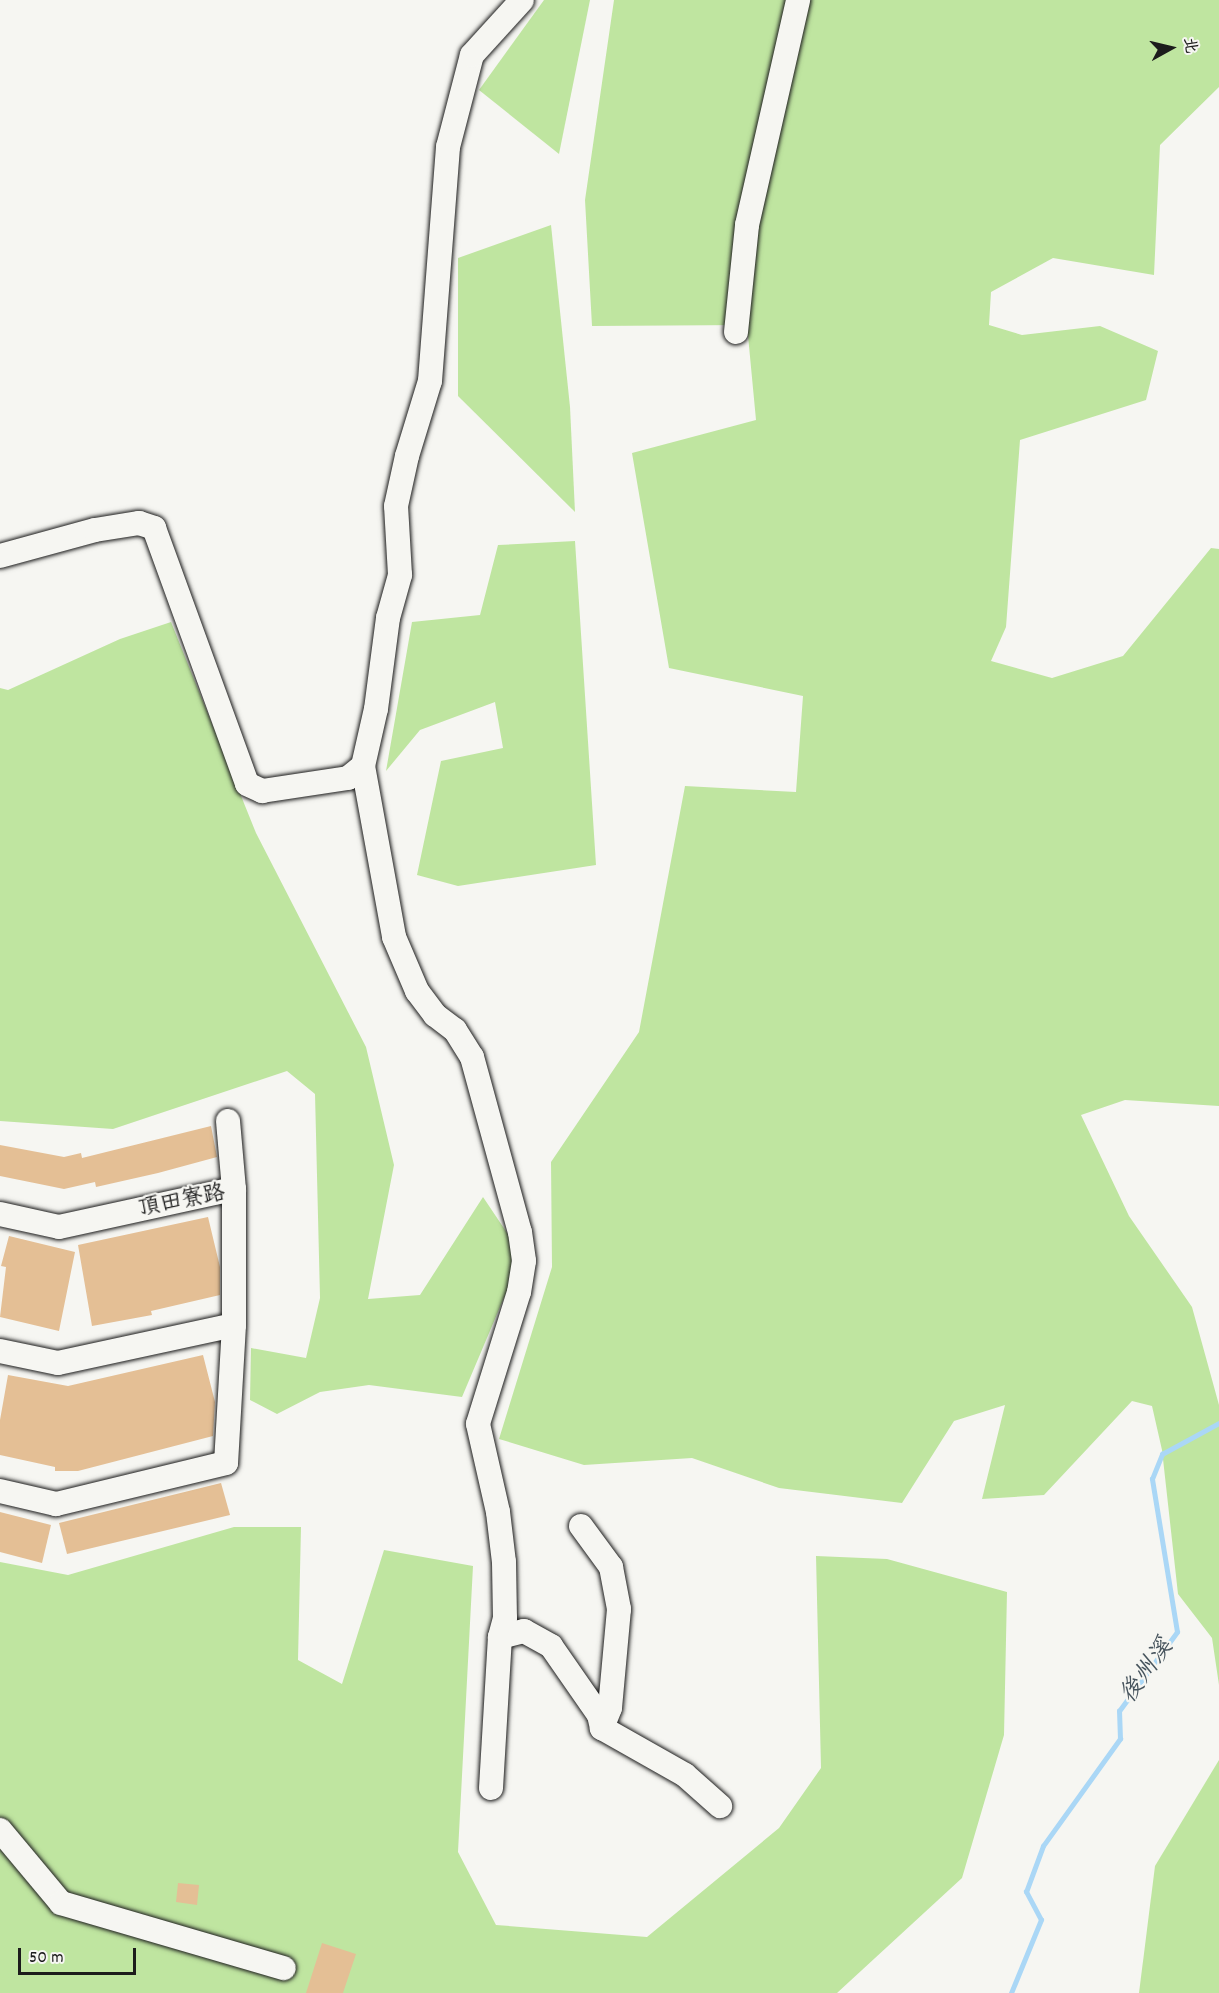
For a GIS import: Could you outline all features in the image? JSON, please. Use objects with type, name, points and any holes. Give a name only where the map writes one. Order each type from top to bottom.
[{"type":"street","points":[[491,1788],[500,1637],[505,1618],[504,1562],[498,1512],[478,1424],[519,1292],[524,1261],[520,1232],[472,1057],[455,1030],[435,1015],[417,991],[394,937],[363,766],[376,709],[388,618],[400,575],[396,506],[406,456],[430,381],[448,147],[472,55],[522,0]]},
{"type":"street","points":[[736,332],[747,225],[798,0]]},
{"type":"street","points":[[0,556],[95,530],[139,523],[154,528],[247,784],[262,790],[348,778],[363,766]]},
{"type":"street","points":[[228,1121],[234,1189]]},
{"type":"street","name":"頂田寮路","points":[[0,1214],[59,1227],[234,1189],[234,1325],[226,1463],[56,1504],[0,1491]]},
{"type":"street","points":[[0,1351],[58,1363],[234,1325]]},
{"type":"street","points":[[581,1526],[611,1567],[619,1609],[610,1708],[602,1728]]},
{"type":"street","points":[[500,1637],[524,1631],[551,1646],[599,1715],[602,1728],[685,1775],[720,1806]]},
{"type":"street","points":[[0,1830],[61,1903],[284,1968]]},
{"type":"green space","points":[[544,0],[590,0],[559,154],[479,90]]},
{"type":"green space","points":[[614,0],[1219,0],[1219,87],[1160,145],[1154,275],[1053,258],[991,292],[989,325],[1022,335],[1100,326],[1158,351],[1146,400],[1020,440],[1006,627],[991,661],[1052,678],[1123,656],[1211,548],[1219,549],[1219,1106],[1125,1100],[1081,1115],[1129,1216],[1192,1307],[1219,1405],[1219,1685],[1212,1638],[1178,1594],[1162,1450],[1152,1406],[1132,1401],[1044,1495],[982,1499],[1005,1405],[954,1421],[902,1503],[779,1488],[692,1458],[584,1465],[499,1439],[552,1267],[551,1162],[639,1032],[685,786],[796,792],[803,696],[669,668],[632,453],[756,420],[747,325],[592,326],[585,200]]},
{"type":"green space","points":[[551,225],[570,407],[575,512],[458,396],[458,258]]},
{"type":"green space","points":[[575,541],[596,865],[458,886],[417,875],[441,761],[503,748],[495,702],[420,730],[386,771],[412,622],[480,615],[498,545]]},
{"type":"green space","points":[[171,622],[256,833],[366,1047],[394,1165],[368,1299],[420,1295],[483,1197],[522,1255],[462,1397],[369,1385],[320,1392],[277,1414],[250,1400],[251,1348],[306,1358],[320,1298],[315,1094],[287,1071],[113,1129],[0,1121],[0,688],[8,690],[120,639]]},
{"type":"green space","points":[[234,1527],[301,1527],[298,1660],[342,1684],[384,1550],[473,1566],[458,1852],[496,1925],[647,1937],[779,1828],[821,1768],[816,1556],[887,1559],[1007,1592],[1004,1735],[962,1878],[837,1993],[0,1993],[0,1562],[68,1575]]},
{"type":"green space","points":[[1219,1760],[1219,1993],[1139,1993],[1155,1866]]},
{"type":"building","points":[[211,1126],[217,1157],[158,1173],[96,1187],[95,1182],[64,1189],[0,1176],[0,1145],[64,1157],[81,1153],[82,1158]]},
{"type":"building","points":[[208,1217],[220,1267],[220,1295],[151,1311],[152,1315],[92,1326],[78,1245]]},
{"type":"building","points":[[9,1236],[75,1252],[59,1331],[0,1317],[6,1267],[1,1266]]},
{"type":"building","points":[[203,1355],[215,1402],[213,1436],[78,1471],[55,1471],[55,1467],[0,1455],[0,1420],[8,1375],[68,1386]]},
{"type":"building","points":[[221,1483],[230,1515],[67,1554],[59,1523]]},
{"type":"building","points":[[0,1512],[51,1525],[42,1563],[0,1552]]},
{"type":"building","points":[[178,1883],[199,1885],[197,1905],[176,1902]]},
{"type":"building","points":[[322,1943],[356,1954],[343,1993],[306,1993]]},
{"type":"waterway","name":"後州溪","points":[[1011,1993],[1041,1920],[1026,1892],[1043,1846],[1120,1739],[1119,1711],[1177,1632],[1152,1479],[1162,1454],[1219,1423]]}]
